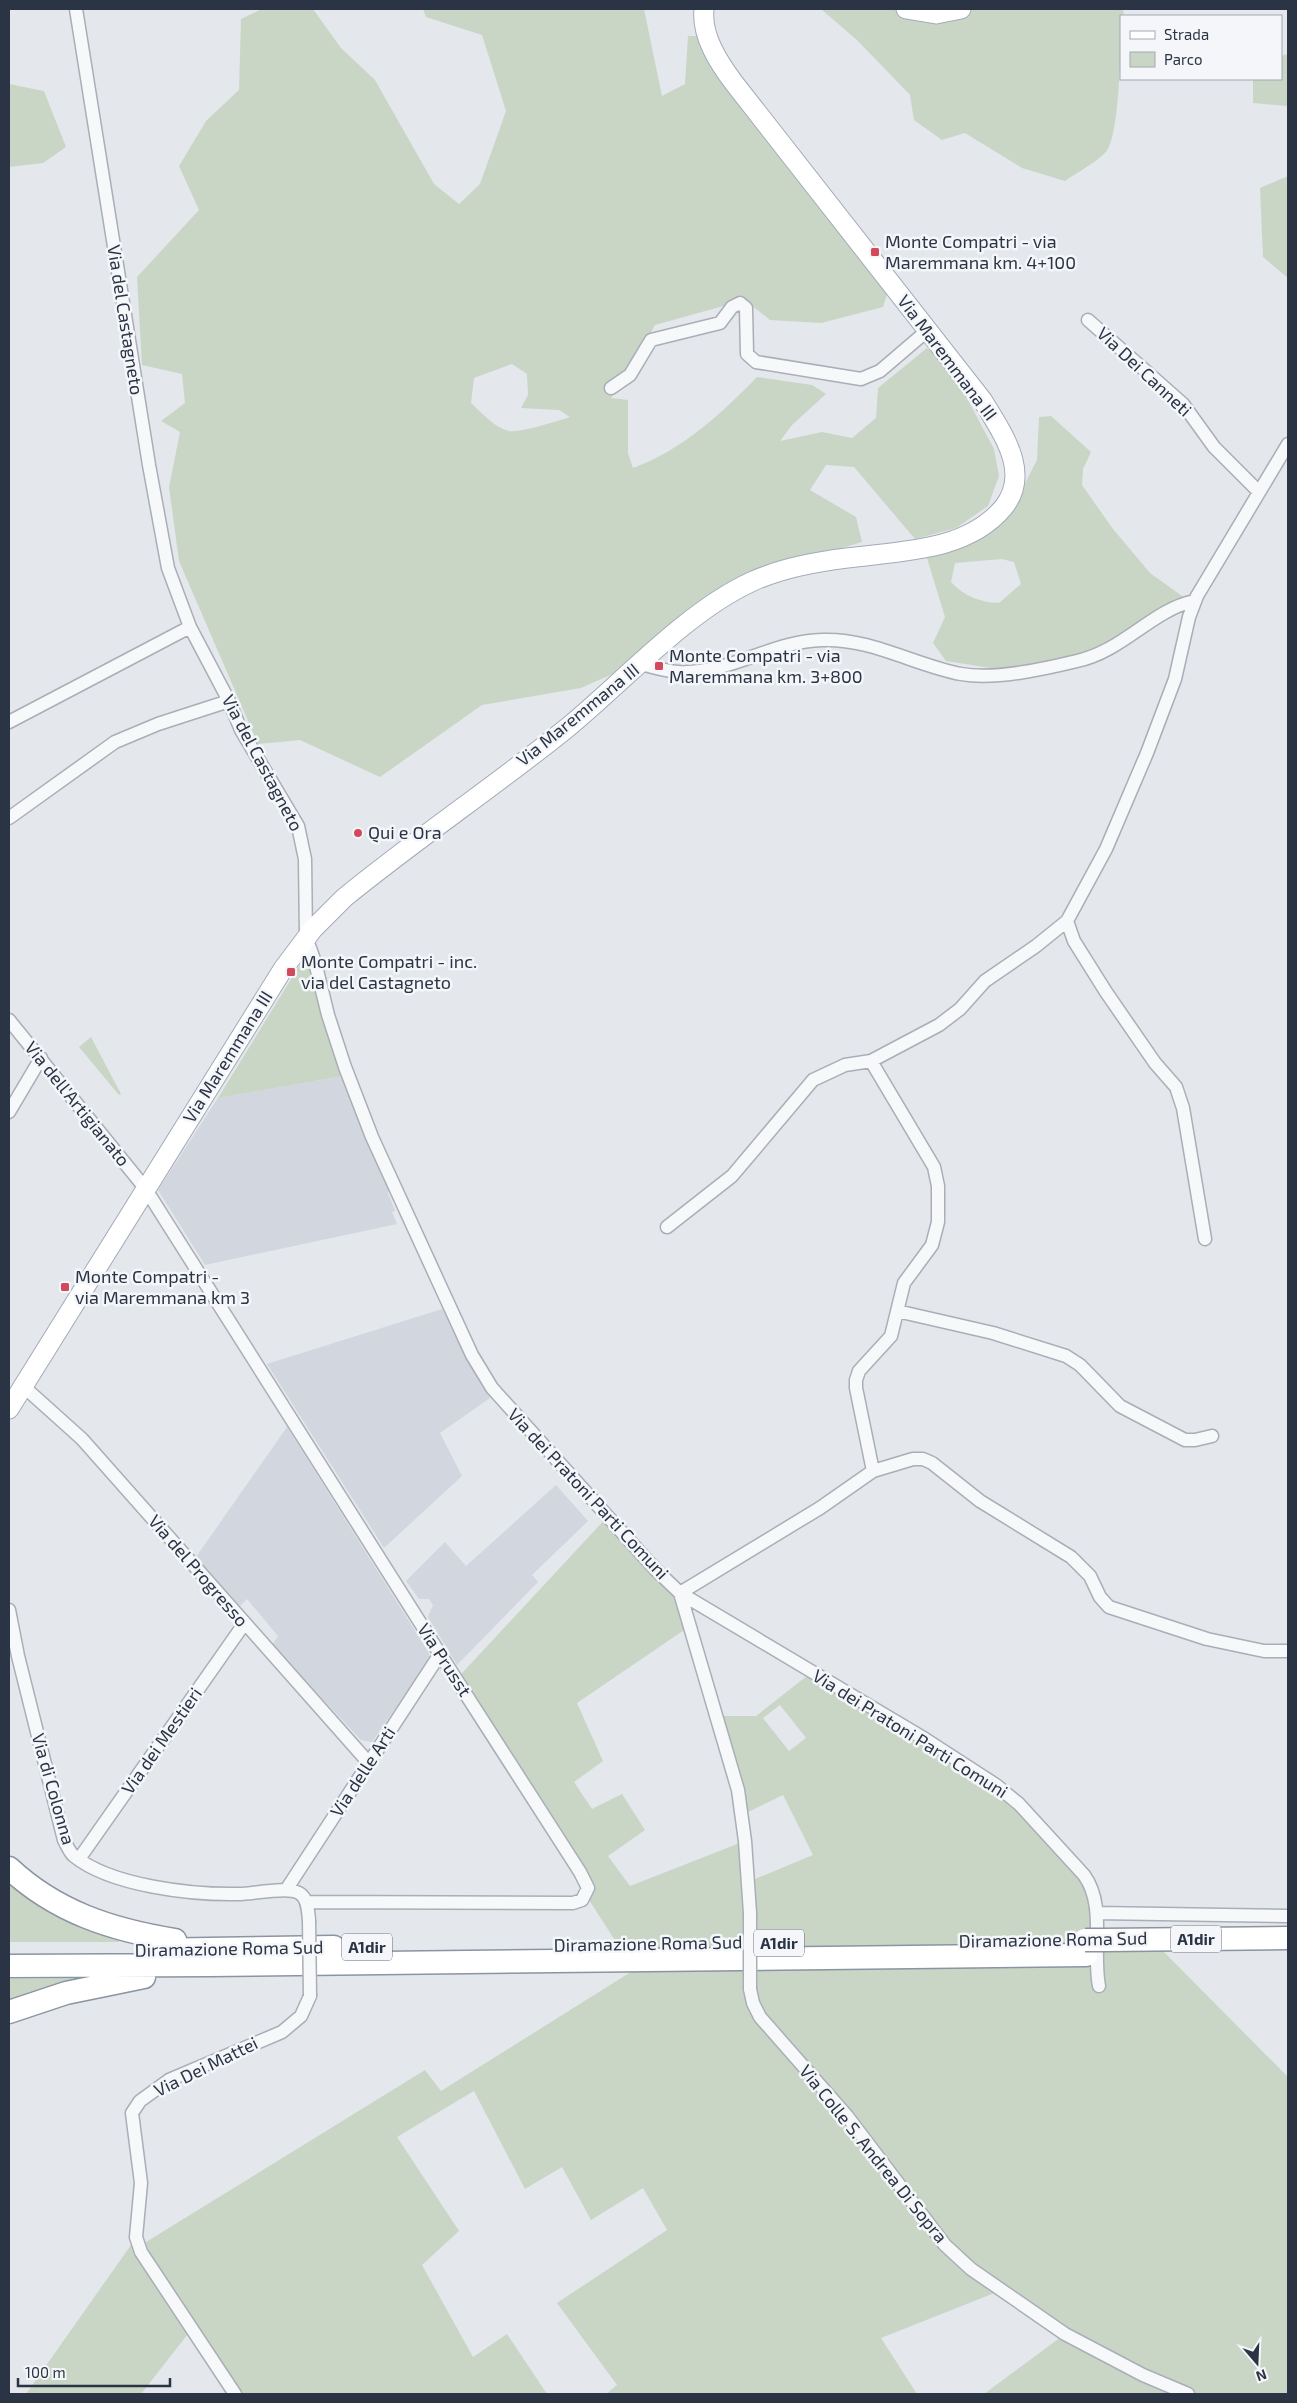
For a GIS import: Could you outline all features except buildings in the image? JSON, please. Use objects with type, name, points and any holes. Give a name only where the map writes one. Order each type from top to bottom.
[{"type":"highway","points":[[9,1868],[45,1898],[91,1920],[213,1957]]},
{"type":"highway","name":"Diramazione Roma Sud","points":[[9,1953],[213,1957],[1095,1947],[1288,1938]]},
{"type":"highway","name":"Diramazione Roma Sud","points":[[1095,1947],[1288,1954]]},
{"type":"highway","points":[[9,2012],[47,1998],[118,1980],[188,1971],[213,1957]]},
{"type":"highway","name":"Diramazione Roma Sud","points":[[9,1966],[213,1957]]},
{"type":"main road","name":"Via Maremmana III","points":[[9,1408],[283,969],[306,938],[350,893],[567,728],[641,664],[715,604],[752,581],[792,567],[918,550],[941,544],[977,529],[1001,510],[1007,501],[1016,468],[1011,450],[983,401],[724,69],[715,54],[708,34],[704,9]]},
{"type":"main road","points":[[906,9],[936,14],[961,9]]},
{"type":"street","name":"Via del Castagneto","points":[[76,9],[149,465],[168,568],[190,627],[241,730],[298,826],[305,859],[306,938]]},
{"type":"street","points":[[611,388],[630,375],[651,340],[720,323],[732,307],[740,303],[746,308],[747,354],[756,362],[861,379],[880,371],[928,330]]},
{"type":"street","name":"Via Dei Canneti","points":[[1088,320],[1176,397],[1193,415],[1210,443],[1259,492]]},
{"type":"street","points":[[666,1227],[726,1182],[769,1134],[812,1080],[845,1065],[871,1061],[945,1021],[985,982],[1036,946],[1067,921],[1106,849],[1147,753],[1174,679],[1194,601],[1288,444]]},
{"type":"street","points":[[641,664],[668,671],[694,671],[728,664],[792,644],[832,640],[886,651],[961,674],[980,676],[1010,673],[1097,656],[1117,646],[1173,608],[1194,601]]},
{"type":"street","points":[[9,722],[190,627]]},
{"type":"street","points":[[9,818],[115,742],[149,727],[228,701]]},
{"type":"street","points":[[1067,921],[1074,940],[1106,992],[1158,1066],[1178,1090],[1183,1108],[1205,1239]]},
{"type":"street","name":"Via dei Pratoni Parti Comuni","points":[[306,938],[316,962],[328,1015],[365,1120],[454,1316],[484,1375],[501,1401],[680,1592],[925,1739],[996,1785],[1024,1808],[1084,1875],[1094,1893],[1097,1913],[1096,1961],[1099,1986]]},
{"type":"street","name":"Via dell'Artigianato","points":[[9,1020],[145,1188]]},
{"type":"street","points":[[9,1112],[41,1058]]},
{"type":"street","points":[[871,1061],[932,1162],[938,1181],[936,1236],[928,1252],[904,1283],[891,1336],[863,1367],[856,1380],[872,1471]]},
{"type":"street","name":"Via Prusst","points":[[145,1188],[587,1884],[586,1894],[580,1901],[573,1903],[306,1902]]},
{"type":"street","points":[[898,1311],[999,1334],[1063,1354],[1076,1361],[1110,1398],[1130,1413],[1185,1440],[1212,1436]]},
{"type":"street","name":"Via del Progresso","points":[[23,1386],[82,1439],[368,1762]]},
{"type":"street","points":[[680,1592],[820,1508],[872,1471],[913,1459],[928,1461],[980,1500],[1071,1557],[1090,1576],[1102,1601],[1109,1607],[1207,1639],[1264,1651],[1288,1652]]},
{"type":"street","name":"Via Colle S. Andrea Di Sopra","points":[[680,1592],[738,1790],[745,1841],[750,1913],[750,1989],[753,2003],[760,2018],[848,2116],[945,2245],[970,2269],[1065,2334],[1188,2394]]},
{"type":"street","name":"Via di Colonna","points":[[9,1610],[18,1656],[64,1840],[73,1855],[100,1870],[129,1881],[194,1893],[239,1894],[286,1890]]},
{"type":"street","name":"Via dei Mestieri","points":[[79,1859],[244,1624]]},
{"type":"street","name":"Via delle Arti","points":[[286,1890],[440,1654]]},
{"type":"street","points":[[286,1890],[300,1893],[306,1902]]},
{"type":"street","name":"Via Dei Mattei","points":[[235,2394],[146,2260],[136,2238],[141,2183],[132,2114],[140,2101],[169,2080],[282,2032],[301,2016],[310,1996],[309,1920],[306,1902]]},
{"type":"street","points":[[1097,1913],[1288,1916]]},
{"type":"shaded area","points":[[343,1076],[390,1187],[388,1193],[395,1211],[392,1212],[397,1224],[205,1265],[158,1190],[218,1098]]},
{"type":"shaded area","points":[[442,1309],[490,1398],[440,1433],[462,1476],[384,1548],[267,1364]]},
{"type":"shaded area","points":[[287,1427],[429,1653],[429,1660],[372,1742],[361,1740],[272,1645],[278,1636],[247,1599],[240,1606],[196,1557]]},
{"type":"shaded area","points":[[556,1485],[588,1521],[532,1575],[538,1582],[457,1665],[428,1617],[433,1605],[429,1599],[419,1599],[406,1581],[445,1542],[466,1566]]},
{"type":"green space","points":[[262,9],[313,9],[341,48],[375,80],[434,184],[459,204],[480,184],[506,111],[482,35],[426,17],[423,9],[644,9],[662,96],[685,84],[688,36],[701,36],[711,67],[888,291],[883,307],[821,323],[770,320],[745,300],[655,325],[625,380],[611,398],[628,400],[628,453],[633,468],[668,452],[700,430],[757,377],[812,385],[826,394],[792,425],[780,441],[822,432],[852,438],[876,418],[878,388],[927,348],[952,370],[994,449],[999,476],[988,506],[956,528],[915,539],[854,467],[826,465],[810,490],[856,517],[862,542],[729,582],[617,672],[581,688],[482,705],[380,777],[300,740],[258,744],[179,561],[169,487],[180,432],[161,421],[185,403],[182,374],[142,365],[137,277],[199,210],[179,166],[206,121],[239,90],[241,19]],"holes":[[[512,364],[527,374],[528,395],[521,408],[559,410],[570,417],[530,429],[509,431],[493,423],[471,403],[474,378]]]},
{"type":"green space","points":[[821,9],[1123,9],[1124,15],[1120,15],[1120,66],[1117,109],[1111,143],[1102,156],[1065,181],[1022,168],[965,133],[942,140],[914,120],[910,95],[858,41]]},
{"type":"green space","points":[[1288,54],[1288,106],[1253,103],[1253,80],[1282,80],[1282,56]]},
{"type":"green space","points":[[9,84],[44,91],[66,147],[43,163],[9,167]]},
{"type":"green space","points":[[1288,176],[1288,278],[1263,257],[1260,188]]},
{"type":"green space","points":[[1051,416],[1091,452],[1083,469],[1082,485],[1113,529],[1150,573],[1185,598],[1102,651],[1056,663],[997,669],[946,661],[933,643],[945,617],[926,555],[1015,503],[1037,460],[1039,417]],"holes":[[[1002,559],[1014,562],[1021,584],[999,603],[973,598],[951,582],[955,563]]]},
{"type":"green space","points":[[304,958],[311,962],[343,1076],[218,1098]]},
{"type":"green space","points":[[91,1037],[121,1094],[119,1095],[79,1047]]},
{"type":"green space","points":[[608,1516],[680,1593],[690,1626],[577,1703],[603,1761],[574,1782],[592,1809],[622,1794],[645,1830],[608,1856],[630,1886],[745,1841],[748,1882],[813,1855],[783,1795],[742,1815],[717,1716],[756,1716],[812,1672],[996,1785],[1084,1875],[1104,1939],[1151,1939],[1288,2077],[1288,2394],[984,2394],[1065,2334],[1002,2290],[881,2338],[917,2394],[606,2394],[617,2385],[557,2303],[667,2230],[643,2188],[591,2220],[562,2167],[525,2189],[474,2091],[397,2137],[459,2231],[422,2265],[473,2357],[507,2334],[547,2394],[235,2394],[191,2330],[141,2394],[26,2394],[131,2245],[138,2247],[425,2070],[441,2091],[634,1970],[451,1685]],"holes":[[[780,1705],[806,1738],[789,1751],[763,1718]]]},
{"type":"green space","points":[[9,1878],[118,1938],[119,1942],[9,1942]]},
{"type":"green space","points":[[100,1978],[9,2008],[9,1979]]},
{"type":"place","name":"Monte Compatri - via Maremmana km. 4+100","points":[[875,252]]},
{"type":"place","name":"Monte Compatri - via Maremmana km. 3+800","points":[[659,666]]},
{"type":"place","name":"Qui e Ora","points":[[358,833]]},
{"type":"place","name":"Monte Compatri - inc. via del Castagneto","points":[[291,972]]},
{"type":"place","name":"Monte Compatri - via Maremmana km 3","points":[[65,1287]]}]
